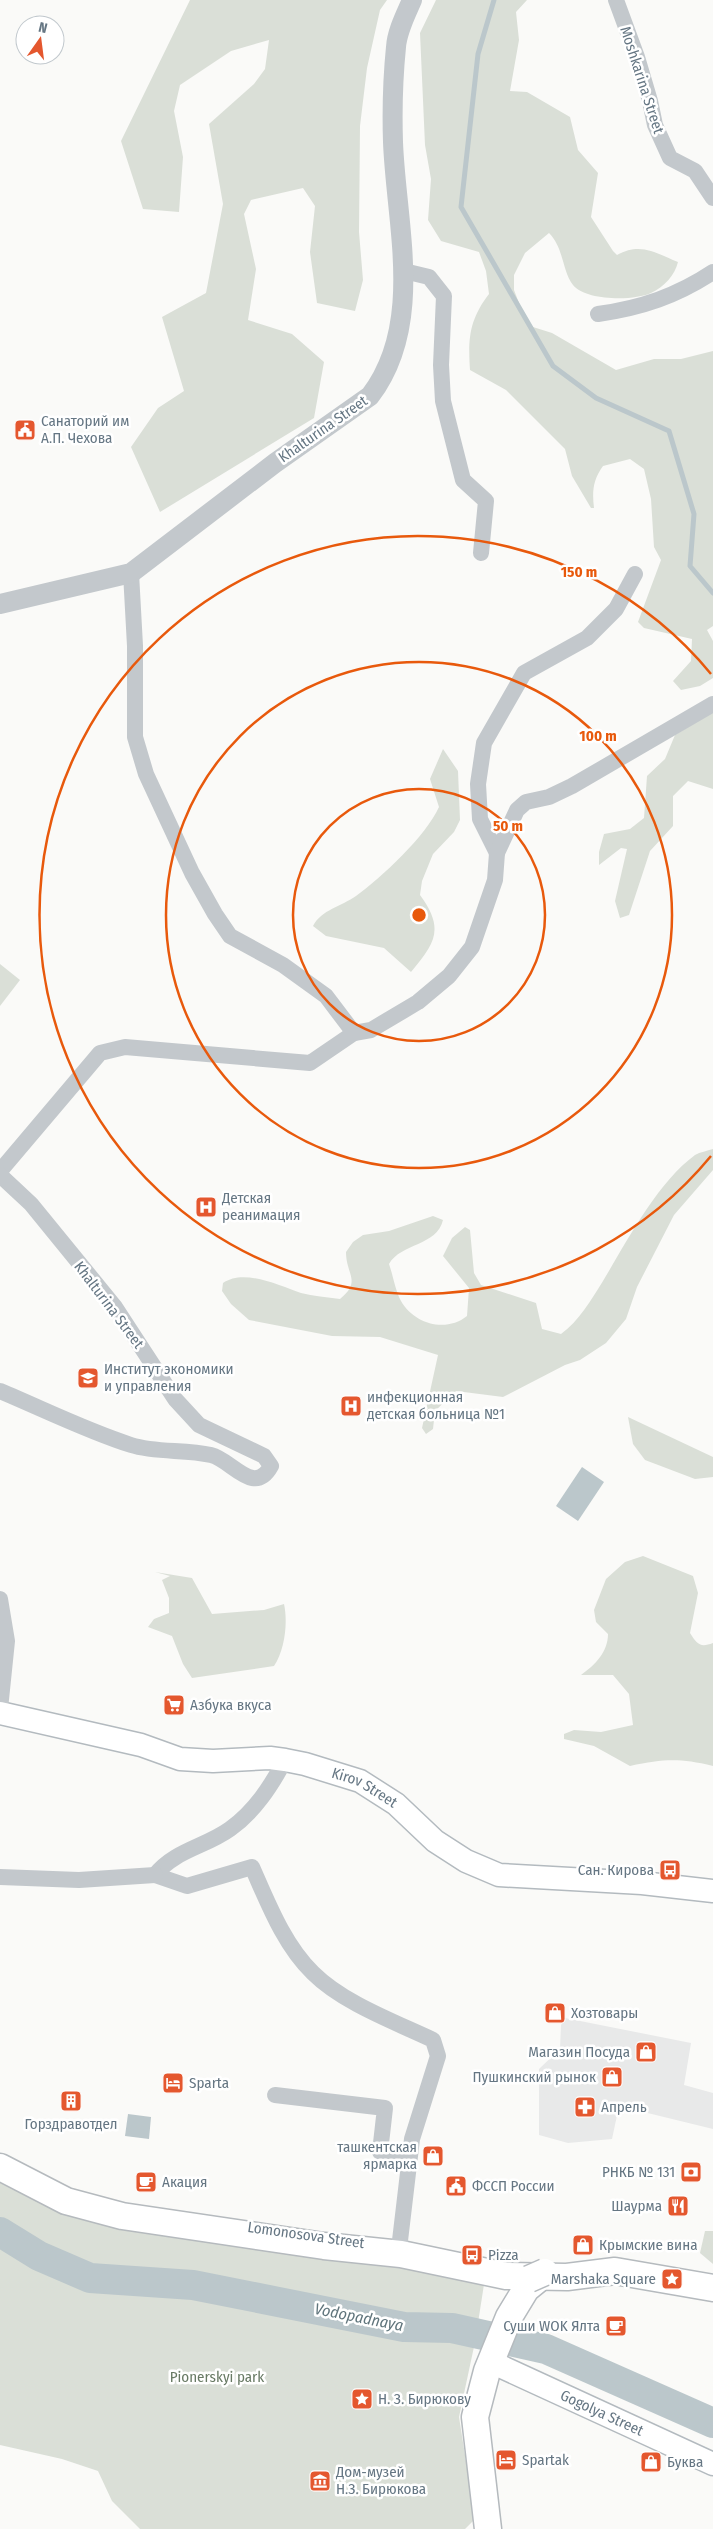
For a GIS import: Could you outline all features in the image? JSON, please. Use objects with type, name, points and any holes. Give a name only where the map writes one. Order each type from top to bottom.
[{"type":"main road","name":"Kirov Street","points":[[0,1713],[132,1743],[180,1759],[213,1761],[270,1758],[305,1764],[370,1786],[396,1804],[435,1841],[466,1861],[499,1875],[642,1883],[713,1891]]},
{"type":"main road","name":"Lomonosova Street","points":[[0,2157],[65,2193],[118,2207],[398,2249],[536,2277],[605,2272],[713,2288]]},
{"type":"main road","points":[[0,2167],[66,2201],[122,2216],[324,2246],[401,2254],[536,2277],[604,2264],[713,2278]]},
{"type":"main road","points":[[488,2529],[475,2417],[499,2322],[536,2277]]},
{"type":"main road","points":[[490,2358],[513,2309],[536,2277]]},
{"type":"main road","name":"Gogolya Street","points":[[490,2358],[713,2464]]},
{"type":"street","name":"Khalturina Street","points":[[0,604],[131,573],[275,463],[370,396],[381,382],[394,348],[399,327],[404,271],[393,141],[394,83],[396,44],[412,0]]},
{"type":"street","name":"Moshkarina Street","points":[[616,0],[637,57],[650,101],[654,124],[670,158],[694,171],[713,198]]},
{"type":"street","points":[[404,271],[429,277],[438,285],[444,296],[441,365],[443,401],[464,480],[486,501],[481,553]]},
{"type":"street","points":[[598,314],[629,310],[660,301],[689,288],[713,272]]},
{"type":"street","points":[[131,573],[135,646],[135,737],[146,774],[192,872],[230,936],[283,965],[326,996],[354,1033]]},
{"type":"street","points":[[497,853],[480,819],[478,784],[484,743],[524,673],[587,638],[616,608],[635,574]]},
{"type":"street","points":[[0,1173],[100,1053],[125,1046],[310,1063],[354,1033],[371,1030],[418,1002],[454,971],[472,946],[495,880],[497,853],[517,810],[526,802],[549,797],[572,786],[713,704]]},
{"type":"street","name":"Khalturina Street","points":[[0,1173],[30,1204],[115,1307],[175,1399],[199,1425],[264,1456],[271,1466],[266,1475],[259,1479],[251,1478],[212,1455],[132,1445],[0,1391]]},
{"type":"street","points":[[0,1599],[7,1641],[0,1709]]},
{"type":"street","points":[[155,1875],[166,1861],[229,1830],[252,1810],[286,1760]]},
{"type":"street","points":[[0,1877],[79,1880],[155,1875],[188,1886],[252,1867],[274,1917],[313,1973],[343,1996],[433,2040],[438,2056],[419,2113],[408,2161],[398,2249]]},
{"type":"street","points":[[275,2095],[385,2108],[380,2152],[408,2161]]},
{"type":"shaded area","points":[[582,1467],[604,1482],[578,1521],[556,1506]]},
{"type":"shaded area","name":"Пушкинский рынок","points":[[565,2018],[691,2043],[684,2085],[713,2093],[713,2129],[619,2106],[612,2139],[568,2143],[539,2135],[539,2069],[560,2049],[561,2025]]},
{"type":"shaded area","points":[[128,2114],[151,2117],[149,2139],[125,2136]]},
{"type":"green space","points":[[190,0],[387,0],[380,10],[367,68],[360,126],[359,232],[363,280],[355,311],[317,303],[310,252],[315,206],[303,188],[251,200],[244,214],[256,269],[248,320],[292,334],[324,362],[314,418],[160,512],[131,447],[158,408],[184,391],[162,317],[206,293],[223,204],[209,124],[254,84],[265,69],[269,40],[231,51],[180,85],[174,111],[183,157],[179,212],[143,209],[121,141]]},
{"type":"green space","points":[[436,0],[527,0],[516,12],[519,40],[510,91],[527,92],[570,117],[578,150],[598,173],[591,217],[613,251],[617,255],[633,249],[648,250],[678,262],[668,280],[651,293],[643,296],[622,298],[599,297],[579,290],[573,285],[569,279],[558,245],[549,233],[525,253],[514,275],[514,290],[524,316],[533,327],[552,333],[616,370],[654,359],[681,359],[713,351],[713,626],[707,630],[713,641],[713,678],[700,686],[681,690],[673,681],[691,661],[692,639],[644,628],[638,622],[661,560],[654,547],[651,499],[644,469],[630,459],[603,466],[595,481],[593,491],[594,508],[591,508],[572,476],[565,449],[506,390],[470,370],[469,349],[471,330],[477,312],[489,294],[486,271],[479,252],[441,241],[428,220],[431,179],[425,145],[420,33]]},
{"type":"green space","points":[[713,712],[713,789],[688,781],[673,796],[673,826],[650,851],[629,915],[620,918],[615,901],[627,849],[621,848],[599,865],[599,852],[604,834],[630,829],[644,818],[647,776],[665,759],[675,735]]},
{"type":"green space","points":[[443,749],[458,771],[460,820],[454,832],[433,854],[422,881],[420,895],[433,917],[434,935],[426,953],[411,972],[384,948],[326,936],[313,926],[321,916],[356,896],[378,878],[414,843],[433,818],[439,807],[430,779]]},
{"type":"green space","points":[[0,964],[20,980],[0,1006]]},
{"type":"green space","points":[[713,1149],[713,1170],[674,1215],[637,1287],[626,1319],[606,1343],[580,1360],[565,1365],[503,1397],[456,1391],[435,1411],[433,1429],[426,1434],[422,1428],[438,1355],[380,1337],[332,1336],[249,1320],[231,1304],[222,1291],[223,1283],[241,1277],[262,1280],[301,1293],[340,1299],[347,1293],[352,1282],[346,1252],[353,1242],[363,1235],[389,1231],[433,1216],[443,1220],[434,1235],[402,1252],[389,1264],[399,1297],[407,1309],[431,1324],[450,1324],[467,1316],[469,1288],[443,1256],[452,1238],[465,1227],[470,1230],[474,1273],[481,1285],[536,1303],[542,1329],[561,1334],[579,1317],[589,1303],[644,1214],[668,1181],[695,1155]]},
{"type":"green space","points":[[628,1417],[713,1457],[713,1477],[695,1479],[645,1460],[633,1444]]},
{"type":"green space","points":[[643,1556],[693,1576],[698,1593],[690,1633],[699,1644],[713,1643],[713,1766],[672,1760],[630,1766],[594,1746],[564,1739],[564,1734],[574,1730],[601,1732],[633,1725],[629,1694],[613,1675],[581,1675],[600,1658],[606,1647],[608,1634],[596,1622],[594,1610],[606,1579],[625,1562]]},
{"type":"green space","points":[[155,1572],[192,1578],[212,1614],[264,1610],[284,1604],[286,1619],[285,1636],[281,1652],[274,1666],[192,1678],[183,1664],[172,1636],[148,1627],[154,1619],[169,1613],[169,1598],[162,1580],[170,1576]]},
{"type":"green space","name":"Pionerskyi park","points":[[0,2156],[65,2193],[485,2278],[475,2342],[459,2417],[475,2519],[465,2529],[140,2529],[112,2501],[98,2471],[62,2459],[0,2445]]},
{"type":"green space","points":[[705,2231],[713,2231],[713,2264],[700,2253]]},
{"type":"waterway","points":[[494,0],[478,54],[461,207],[553,366],[596,398],[669,431],[694,514],[690,566],[713,593]]},
{"type":"waterway","name":"Vodopadnaya","points":[[0,2232],[39,2256],[90,2278],[193,2285],[404,2327],[452,2328],[546,2349],[713,2423]]},
{"type":"place","name":"Санаторий им А.П. Чехова","points":[[25,430]]},
{"type":"place","name":"Детская реанимация","points":[[206,1207]]},
{"type":"place","name":"Институт экономики и управления","points":[[88,1378]]},
{"type":"place","name":"инфекционная детская больница №1","points":[[351,1406]]},
{"type":"place","name":"Азбука вкуса","points":[[174,1705]]},
{"type":"place","name":"Сан. Кирова","points":[[670,1870]]},
{"type":"place","name":"Хозтовары","points":[[555,2013]]},
{"type":"place","name":"Магазин Посуда","points":[[646,2052]]},
{"type":"place","name":"Пушкинский рынок","points":[[612,2077]]},
{"type":"place","name":"Sparta","points":[[173,2083]]},
{"type":"place","name":"Горздравотдел","points":[[71,2101]]},
{"type":"place","name":"Апрель","points":[[585,2107]]},
{"type":"place","name":"ташкентская ярмарка","points":[[433,2156]]},
{"type":"place","name":"РНКБ № 131","points":[[691,2172]]},
{"type":"place","name":"Акация","points":[[146,2182]]},
{"type":"place","name":"ФССП России","points":[[456,2186]]},
{"type":"place","name":"Шаурма","points":[[678,2206]]},
{"type":"place","name":"Крымские вина","points":[[583,2245]]},
{"type":"place","name":"Pizza","points":[[472,2255]]},
{"type":"place","name":"Marshaka Square","points":[[672,2279]]},
{"type":"place","name":"Суши WOK Ялта","points":[[616,2326]]},
{"type":"place","name":"Н. З. Бирюкову","points":[[362,2399]]},
{"type":"place","name":"Spartak","points":[[506,2460]]},
{"type":"place","name":"Буква","points":[[651,2462]]},
{"type":"place","name":"Дом-музей Н.З. Бирюкова","points":[[320,2481]]}]
